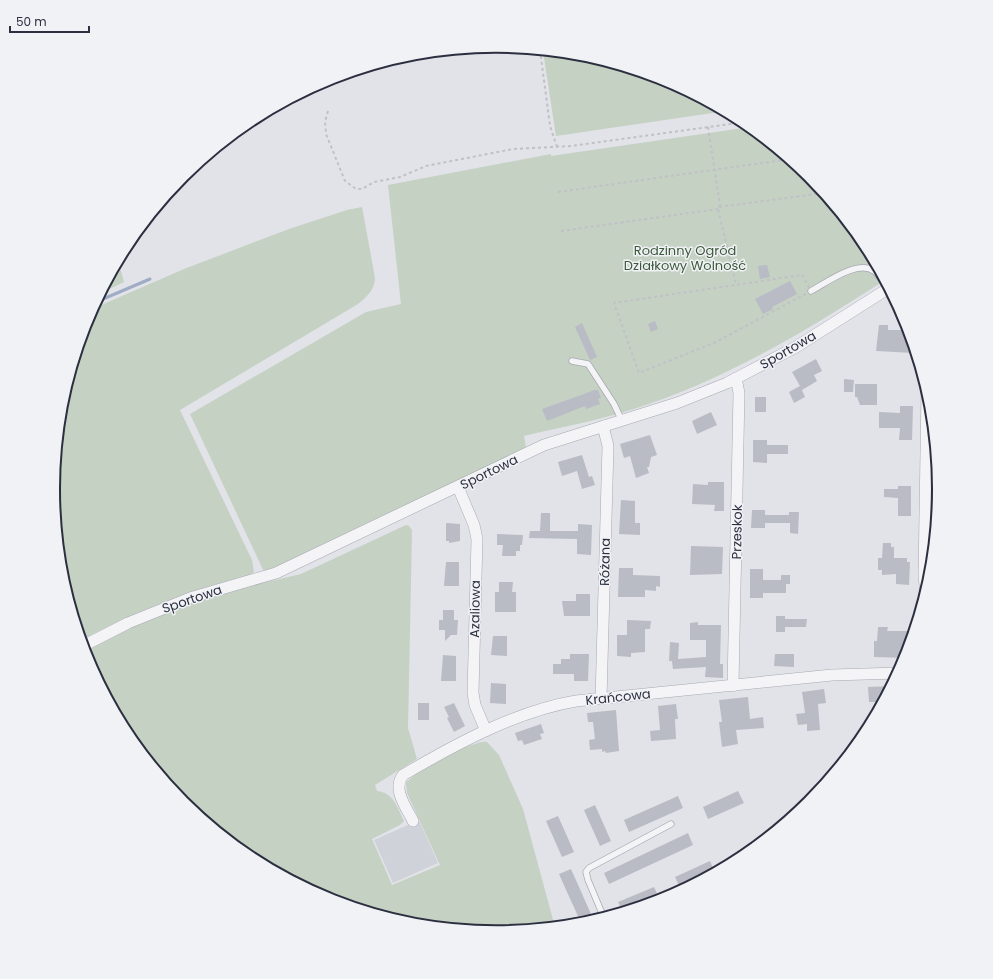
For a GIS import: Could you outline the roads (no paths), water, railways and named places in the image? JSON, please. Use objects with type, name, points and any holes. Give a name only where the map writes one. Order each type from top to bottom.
[{"type":"street","name":"Sportowa","points":[[88,643],[128,623],[202,594],[260,579],[276,573],[544,445],[682,401],[736,378],[800,345],[885,290]]},
{"type":"street","name":"Przeskok","points":[[734,686],[740,393],[736,378]]},
{"type":"street","points":[[924,578],[927,421]]},
{"type":"street","name":"Różana","points":[[601,699],[608,446],[603,426]]},
{"type":"street","name":"Azaliowa","points":[[458,487],[476,536],[473,693],[475,705],[486,731]]},
{"type":"street","name":"Krańcowa","points":[[412,821],[398,788],[400,779],[403,775],[486,731],[545,708],[568,702],[832,675],[893,673]]},
{"type":"lane","points":[[811,291],[849,271],[863,268],[874,271],[877,274]]},
{"type":"lane","points":[[572,360],[588,364],[613,402],[622,420]]},
{"type":"lane","points":[[602,913],[588,880],[586,872],[589,868],[671,824]]},
{"type":"waterway","points":[[104,299],[150,279]]},
{"type":"park label","name":"Rodzinny Ogród Działkowy Wolność","points":[[685,258]]}]
